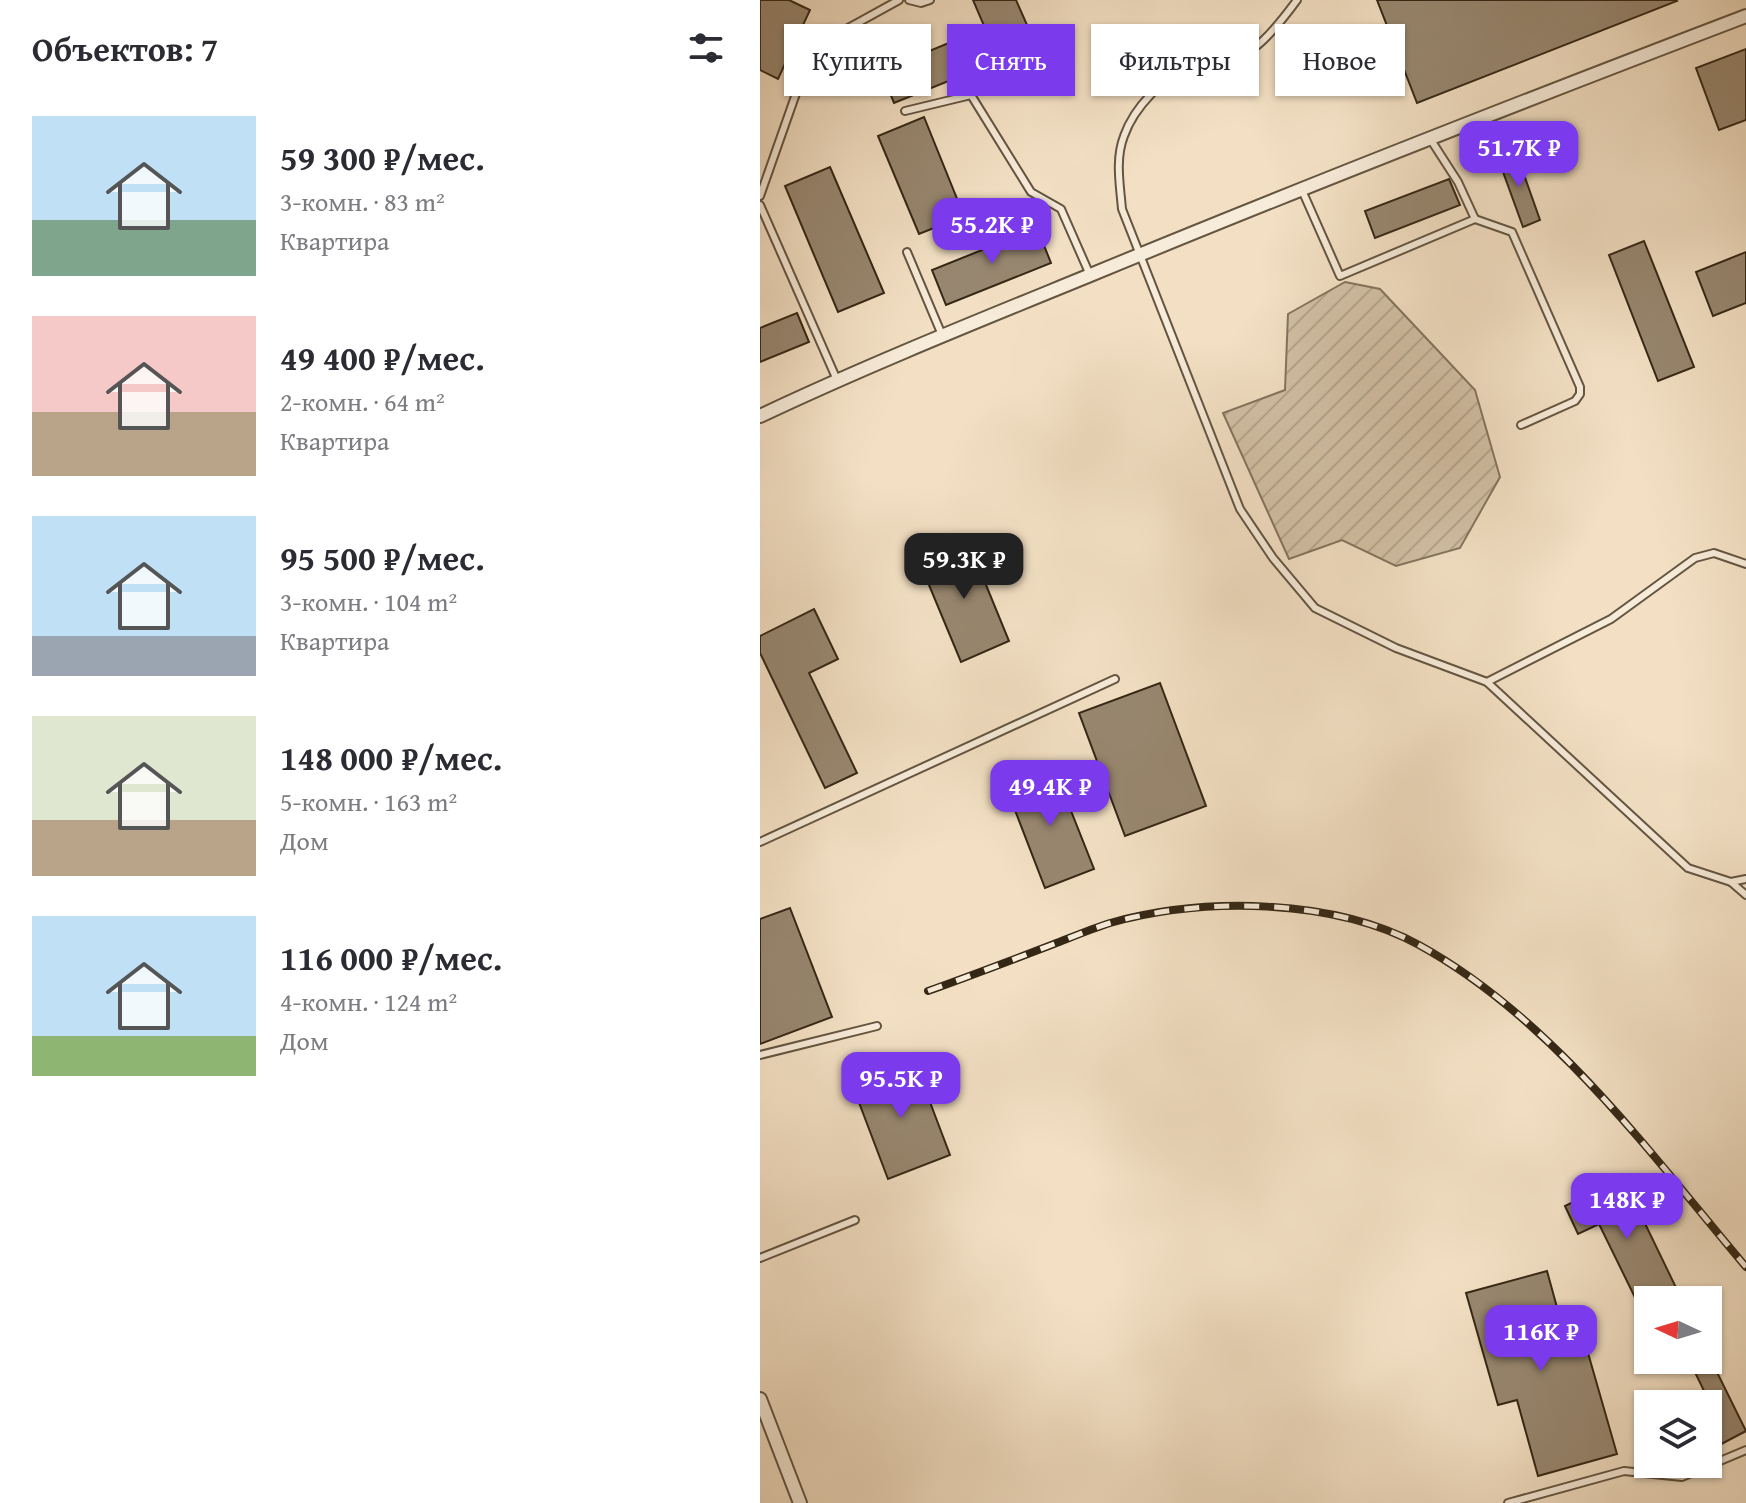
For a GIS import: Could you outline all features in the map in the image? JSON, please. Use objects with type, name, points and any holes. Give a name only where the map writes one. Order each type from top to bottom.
[{"type":"street","points":[[760,416],[942,335],[1301,188],[1746,16]]},
{"type":"street","points":[[760,1399],[800,1503]]},
{"type":"lane","points":[[760,196],[812,48],[899,0]]},
{"type":"lane","points":[[909,0],[921,3],[930,0]]},
{"type":"lane","points":[[1297,0],[1282,20],[1251,50],[1191,65],[1163,84],[1142,104],[1124,135],[1118,170],[1122,209],[1240,509],[1273,558],[1315,608],[1396,648],[1487,682],[1688,868],[1731,882],[1746,895]]},
{"type":"lane","points":[[905,111],[971,95],[1031,192],[1061,209],[1090,275]]},
{"type":"lane","points":[[1429,137],[1458,182],[1475,219]]},
{"type":"lane","points":[[1301,188],[1340,276],[1475,219],[1512,232],[1580,387],[1575,401],[1521,425]]},
{"type":"lane","points":[[760,205],[837,380]]},
{"type":"lane","points":[[907,252],[942,335]]},
{"type":"lane","points":[[1487,682],[1611,619],[1695,558],[1714,553],[1746,564]]},
{"type":"lane","points":[[760,842],[1115,679]]},
{"type":"lane","points":[[1731,882],[1746,879]]},
{"type":"lane","points":[[760,1055],[877,1026]]},
{"type":"lane","points":[[760,1258],[855,1220]]},
{"type":"lane","points":[[1508,1503],[1624,1471],[1682,1477],[1746,1450]]},
{"type":"shaded area","points":[[1345,282],[1380,289],[1475,390],[1500,477],[1460,548],[1396,566],[1342,540],[1289,559],[1223,413],[1285,390],[1288,314]]},
{"type":"building","points":[[760,0],[789,0],[810,10],[804,24],[784,24],[784,66],[778,79],[760,70]]},
{"type":"building","points":[[973,0],[1016,0],[1027,24],[983,24]]},
{"type":"building","points":[[1377,0],[1677,1],[1417,103],[1405,72],[1405,24],[1386,24]]},
{"type":"building","points":[[947,44],[947,82],[931,88],[931,50]]},
{"type":"building","points":[[1746,49],[1746,120],[1719,130],[1696,68]]},
{"type":"building","points":[[891,96],[911,96],[894,103]]},
{"type":"building","points":[[924,117],[964,216],[919,234],[878,136]]},
{"type":"building","points":[[1516,152],[1540,220],[1523,227],[1498,158]]},
{"type":"building","points":[[830,167],[884,293],[838,312],[785,186]]},
{"type":"building","points":[[1449,179],[1460,205],[1375,238],[1365,211]]},
{"type":"building","points":[[1037,228],[1051,263],[946,305],[932,270]]},
{"type":"building","points":[[1644,241],[1694,367],[1658,381],[1609,255]]},
{"type":"building","points":[[1746,252],[1746,303],[1713,316],[1696,272]]},
{"type":"building","points":[[797,313],[809,342],[760,362],[760,328]]},
{"type":"building","points":[[968,541],[1009,641],[961,662],[919,561]]},
{"type":"building","points":[[814,609],[838,659],[809,673],[857,773],[825,788],[760,653],[760,636]]},
{"type":"building","points":[[1160,683],[1206,806],[1125,836],[1079,713]]},
{"type":"building","points":[[1054,768],[1094,869],[1045,888],[1006,787]]},
{"type":"building","points":[[790,908],[832,1017],[760,1044],[760,919]]},
{"type":"building","points":[[914,1060],[950,1155],[888,1179],[852,1084]]},
{"type":"building","points":[[1623,1178],[1675,1286],[1634,1286],[1634,1295],[1599,1224],[1578,1234],[1565,1206]]},
{"type":"building","points":[[1547,1271],[1569,1351],[1586,1346],[1617,1454],[1538,1476],[1517,1400],[1498,1405],[1466,1293]]},
{"type":"building","points":[[1696,1374],[1718,1374],[1746,1431],[1722,1444],[1722,1390],[1704,1390]]},
{"type":"railway","points":[[928,991],[1110,923],[1185,909],[1226,906],[1308,911],[1385,929],[1419,945],[1467,975],[1513,1010],[1556,1049],[1635,1134],[1746,1267]]}]
